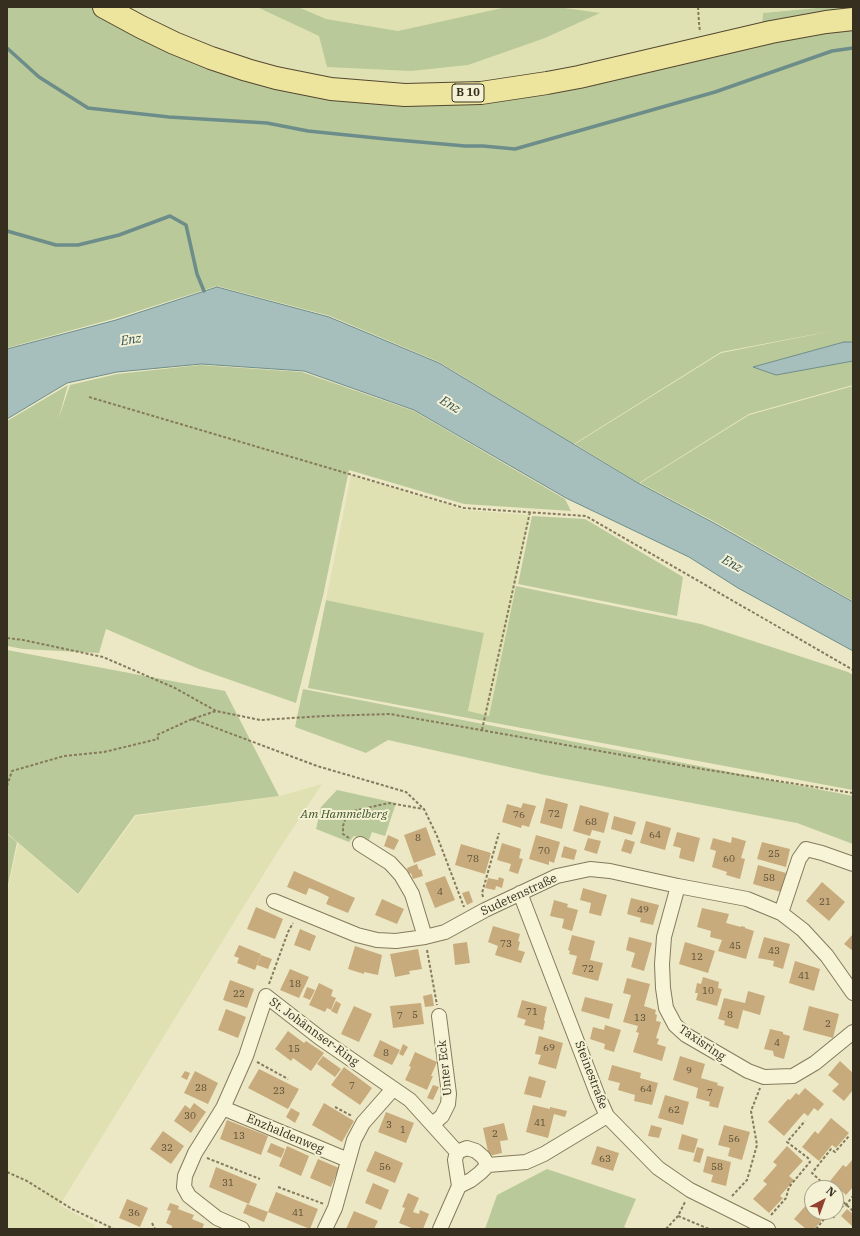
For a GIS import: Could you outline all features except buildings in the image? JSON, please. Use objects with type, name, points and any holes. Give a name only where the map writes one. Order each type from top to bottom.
[{"type":"main road","name":"B 10","points":[[104,7],[174,43],[210,58],[247,70],[276,78],[331,89],[405,95],[481,93],[514,89],[579,77],[771,32],[826,22],[853,19]]},
{"type":"street","points":[[360,844],[390,863],[400,875],[412,894],[425,937]]},
{"type":"street","points":[[781,913],[799,859],[806,849],[853,864]]},
{"type":"street","name":"Sudetenstraße","points":[[274,901],[357,935],[377,940],[396,941],[425,937],[445,932],[485,910],[557,876],[590,869],[610,871],[747,899],[781,913],[802,930],[828,956],[853,992]]},
{"type":"street","name":"Taxisring","points":[[678,886],[664,937],[662,964],[663,988],[666,1008],[675,1025],[686,1035],[748,1071],[764,1077],[793,1076],[815,1063],[853,1032]]},
{"type":"street","name":"Steinestraße","points":[[520,893],[607,1116],[658,1168],[690,1190],[762,1226]]},
{"type":"street","name":"St. Johännser-Ring","points":[[242,1229],[217,1218],[189,1196],[184,1187],[185,1176],[195,1153],[223,1108],[246,1056],[266,996],[320,1038],[410,1100],[433,1124]]},
{"type":"street","name":"Unter Eck","points":[[433,1124],[442,1116],[448,1104],[449,1094],[439,1016]]},
{"type":"street","points":[[325,1229],[343,1183],[354,1140],[363,1123],[393,1089]]},
{"type":"street","name":"Enzhaldenweg","points":[[223,1108],[348,1160]]},
{"type":"street","points":[[459,1186],[471,1180],[488,1165],[526,1162],[544,1154],[607,1116]]},
{"type":"street","points":[[433,1124],[456,1152],[455,1160],[459,1186],[440,1229]]},
{"type":"street","points":[[456,1152],[467,1148],[476,1151],[488,1165]]},
{"type":"path","points":[[698,7],[698,23],[703,47]]},
{"type":"path","points":[[89,397],[464,508],[586,516],[853,670]]},
{"type":"path","points":[[482,730],[530,512]]},
{"type":"path","points":[[7,638],[103,657],[175,688],[216,711],[260,720],[390,714],[696,768],[853,793]]},
{"type":"path","points":[[7,786],[12,771],[64,756],[104,752],[158,740],[156,735],[192,719],[216,711]]},
{"type":"path","points":[[192,719],[317,766],[406,792],[424,809],[437,836],[469,919]]},
{"type":"path","points":[[360,844],[343,834],[343,826],[346,817],[353,811],[389,803],[424,809]]},
{"type":"path","points":[[485,910],[482,893],[499,833]]},
{"type":"path","points":[[268,986],[288,932]]},
{"type":"path","points":[[425,937],[439,1016]]},
{"type":"path","points":[[246,1056],[288,1079]]},
{"type":"path","points":[[723,1206],[747,1180],[757,1145],[750,1111],[764,1077]]},
{"type":"path","points":[[335,1107],[363,1123]]},
{"type":"path","points":[[762,1226],[786,1198],[789,1187],[810,1164],[810,1160],[808,1158],[787,1142],[805,1121]]},
{"type":"path","points":[[819,1180],[812,1173],[831,1149],[835,1152],[849,1136]]},
{"type":"path","points":[[195,1153],[260,1179]]},
{"type":"path","points":[[7,1172],[27,1181],[72,1209],[114,1229]]},
{"type":"path","points":[[278,1187],[334,1208]]},
{"type":"path","points":[[666,1229],[678,1216],[690,1190]]},
{"type":"path","points":[[853,1196],[846,1205],[853,1211]]},
{"type":"path","points":[[678,1216],[709,1229]]},
{"type":"path","points":[[816,1229],[824,1220]]},
{"type":"path","points":[[152,1223],[154,1229]]},
{"type":"green space","points":[[7,7],[96,7],[161,42],[409,100],[721,50],[853,27],[853,342],[844,342],[753,367],[776,375],[853,361],[853,385],[749,414],[639,483],[575,444],[721,353],[837,330],[721,352],[574,444],[439,362],[330,316],[217,286],[116,318],[7,348]]},
{"type":"green space","points":[[113,7],[827,7],[763,13],[762,27],[544,78],[412,90],[270,71]]},
{"type":"green space","points":[[257,7],[298,7],[326,19],[398,31],[507,7],[557,7],[600,13],[545,38],[468,65],[411,71],[327,67],[319,36]]},
{"type":"green space","points":[[827,7],[853,7],[853,13],[762,27],[763,13]]},
{"type":"green space","points":[[200,365],[302,372],[414,411],[565,499],[571,511],[464,504],[349,470],[323,596],[296,703],[199,669],[106,629],[99,653],[23,649],[7,646],[7,421],[68,385],[58,420],[70,385],[117,374]]},
{"type":"green space","points":[[853,386],[853,601],[715,522],[640,483],[749,415]]},
{"type":"green space","points":[[351,475],[465,510],[530,515],[489,716],[468,712],[484,633],[326,600]]},
{"type":"green space","points":[[532,516],[585,519],[683,577],[677,616],[518,584]]},
{"type":"green space","points":[[516,586],[701,624],[848,672],[853,675],[853,790],[308,688],[326,600],[484,633],[468,711],[489,716]]},
{"type":"green space","points":[[7,650],[225,691],[279,796],[135,815],[78,894],[7,833]]},
{"type":"green space","points":[[303,689],[853,796],[853,844],[797,823],[545,775],[388,740],[366,753],[295,727]]},
{"type":"green space","points":[[322,784],[278,851],[60,1205],[95,1225],[93,1229],[7,1229],[7,893],[18,843],[78,895],[136,816],[280,796]]},
{"type":"green space","name":"Am Hammelberg","points":[[337,790],[396,803],[385,836],[372,832],[369,840],[354,836],[349,842],[316,829],[321,807]]},
{"type":"green space","points":[[7,834],[17,842],[7,890]]},
{"type":"green space","points":[[547,1169],[636,1199],[624,1227],[628,1229],[485,1229],[497,1195]]},
{"type":"water","name":"Enz","points":[[217,287],[329,317],[439,363],[638,483],[714,523],[853,602],[853,651],[738,588],[689,557],[566,498],[414,410],[304,371],[201,364],[117,372],[67,383],[7,419],[7,349],[116,320]]},
{"type":"water","points":[[844,342],[853,342],[853,361],[776,375],[753,367]]},
{"type":"waterway","points":[[7,48],[39,77],[88,108],[169,117],[267,123],[308,131],[386,139],[515,149],[715,92],[832,51],[853,48]]},
{"type":"waterway","points":[[7,231],[56,245],[78,245],[119,235],[170,216],[186,225],[197,274],[204,291]]}]
